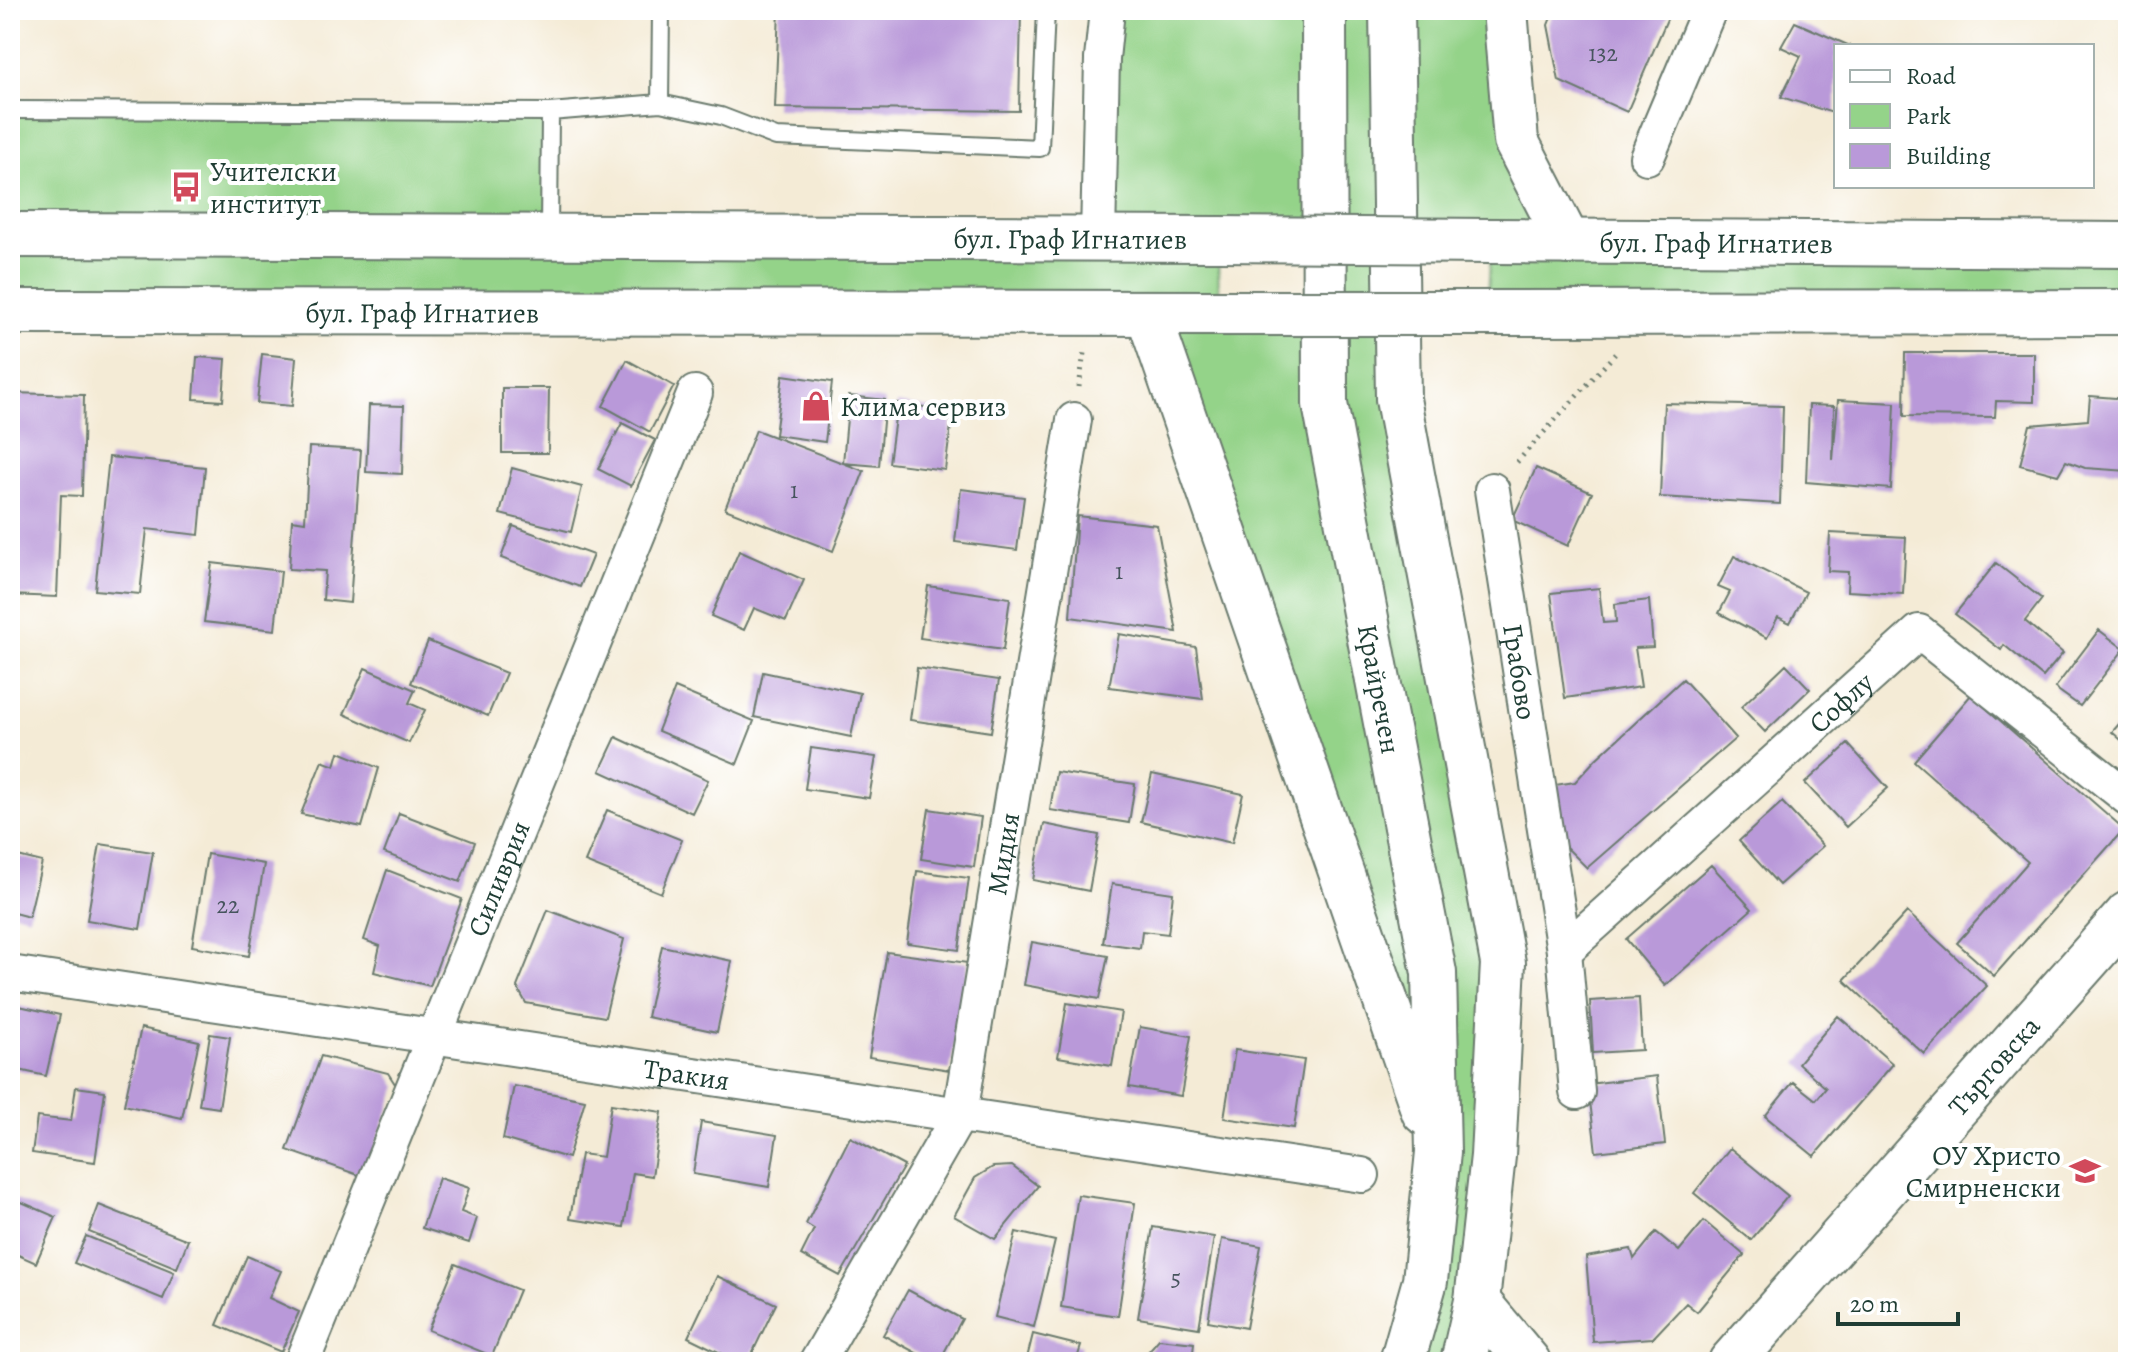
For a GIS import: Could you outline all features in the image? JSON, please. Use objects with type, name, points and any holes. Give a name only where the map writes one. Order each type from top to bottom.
[{"type":"main road","name":"Крайречен","points":[[1324,10],[1325,404],[1434,973],[1438,1152],[1425,1281],[1402,1362]]},
{"type":"main road","points":[[1392,10],[1398,399],[1503,963],[1493,1156],[1477,1301],[1463,1362]]},
{"type":"main road","points":[[1505,10],[1516,141],[1568,242]]},
{"type":"main road","name":"бул. Граф Игнатиев","points":[[10,235],[1098,237],[2128,245]]},
{"type":"main road","name":"бул. Граф Игнатиев","points":[[10,312],[2128,312]]},
{"type":"main road","points":[[1148,313],[1438,1152]]},
{"type":"main road","name":"Търговска","points":[[1731,1362],[2128,914]]},
{"type":"main road","points":[[1477,1301],[1528,1362]]},
{"type":"street","points":[[1098,237],[1102,59],[1107,10]]},
{"type":"street","points":[[1647,157],[1709,10]]},
{"type":"street","name":"Силиврия","points":[[302,1362],[695,393]]},
{"type":"street","name":"Мидия","points":[[817,1362],[960,1114],[1074,420]]},
{"type":"street","name":"Грабово","points":[[1492,490],[1564,951],[1577,1092]]},
{"type":"street","name":"Софлу","points":[[1564,951],[1919,632],[2128,798]]},
{"type":"street","name":"Тракия","points":[[10,973],[1362,1175]]},
{"type":"lane","points":[[660,103],[661,10]]},
{"type":"lane","points":[[10,110],[550,112],[660,103],[721,116],[776,137],[1040,148],[1046,10]]},
{"type":"lane","points":[[549,237],[550,112]]},
{"type":"path","points":[[1074,420],[1091,313]]},
{"type":"path","points":[[1492,490],[1653,313]]},
{"type":"green space","points":[[1107,10],[1505,10],[1516,141],[1569,242],[2128,245],[2128,312],[1487,313],[1491,241],[1396,241],[1503,963],[1477,1301],[1528,1362],[1402,1362],[1438,1152],[1148,313],[10,312],[10,110],[550,112],[549,236],[1098,237]],"holes":[[[1218,240],[1322,240],[1321,313],[1219,313]]]},
{"type":"building","points":[[779,10],[1021,10],[1019,111],[775,108]]},
{"type":"building","points":[[1554,10],[1671,10],[1627,112],[1559,81],[1548,25]]},
{"type":"building","points":[[1795,22],[1845,44],[1834,44],[1834,113],[1781,97],[1801,56],[1781,47]]},
{"type":"building","points":[[1905,353],[2034,353],[2034,402],[1996,401],[1995,417],[1904,416]]},
{"type":"building","points":[[262,354],[296,358],[292,406],[257,403]]},
{"type":"building","points":[[197,357],[226,359],[223,401],[194,399]]},
{"type":"building","points":[[627,360],[674,386],[650,432],[603,406]]},
{"type":"building","points":[[783,375],[832,382],[825,442],[775,435]]},
{"type":"building","points":[[502,388],[549,388],[548,453],[502,453]]},
{"type":"building","points":[[10,393],[84,395],[82,496],[61,495],[57,597],[10,595]]},
{"type":"building","points":[[849,396],[885,400],[879,466],[843,463]]},
{"type":"building","points":[[2090,396],[2128,399],[2128,471],[2085,468],[2066,461],[2058,475],[2020,465],[2030,425],[2088,420]]},
{"type":"building","points":[[1838,400],[1895,403],[1891,489],[1806,482],[1809,405],[1834,406],[1833,460]]},
{"type":"building","points":[[897,403],[953,411],[945,470],[889,463]]},
{"type":"building","points":[[1664,403],[1783,406],[1780,504],[1660,497]]},
{"type":"building","points":[[369,405],[404,406],[402,474],[366,472]]},
{"type":"building","points":[[622,423],[655,440],[631,486],[598,469]]},
{"type":"building","points":[[756,430],[864,471],[833,551],[725,509]]},
{"type":"building","points":[[309,447],[361,450],[350,603],[323,600],[325,571],[289,569],[292,520],[305,522]]},
{"type":"building","points":[[109,457],[205,467],[199,535],[147,529],[140,594],[95,590]]},
{"type":"building","points":[[512,468],[582,487],[571,532],[500,514]]},
{"type":"building","points":[[1536,468],[1592,493],[1568,546],[1512,520]]},
{"type":"building","points":[[961,489],[1024,497],[1017,550],[955,542]]},
{"type":"building","points":[[1077,516],[1157,525],[1177,632],[1070,617]]},
{"type":"building","points":[[513,526],[593,555],[580,587],[501,558]]},
{"type":"building","points":[[1830,533],[1906,537],[1903,594],[1847,591],[1848,572],[1828,571]]},
{"type":"building","points":[[739,551],[804,580],[786,621],[754,608],[744,630],[711,616]]},
{"type":"building","points":[[1734,556],[1806,592],[1790,623],[1778,617],[1767,638],[1719,613],[1730,592],[1718,587]]},
{"type":"building","points":[[212,563],[281,571],[275,630],[204,622]]},
{"type":"building","points":[[1996,563],[2042,599],[2025,621],[2063,653],[2043,677],[2004,645],[2001,650],[1955,614]]},
{"type":"building","points":[[928,586],[1010,598],[1003,650],[920,638]]},
{"type":"building","points":[[1599,588],[1603,623],[1616,622],[1615,604],[1649,600],[1653,647],[1635,648],[1641,687],[1565,698],[1551,593]]},
{"type":"building","points":[[2099,630],[2124,649],[2080,706],[2055,688]]},
{"type":"building","points":[[1119,634],[1196,647],[1203,699],[1109,687]]},
{"type":"building","points":[[428,641],[506,673],[488,716],[411,683]]},
{"type":"building","points":[[1786,664],[1810,689],[1765,732],[1741,707]]},
{"type":"building","points":[[365,668],[415,690],[409,703],[425,710],[409,743],[344,714]]},
{"type":"building","points":[[917,668],[999,680],[991,732],[910,720]]},
{"type":"building","points":[[763,672],[860,693],[851,737],[754,717]]},
{"type":"building","points":[[1683,679],[1736,738],[1587,868],[1552,833],[1548,786],[1575,782]]},
{"type":"building","points":[[675,688],[754,721],[737,764],[658,731]]},
{"type":"building","points":[[1971,695],[2124,829],[1994,976],[1957,943],[2028,862],[1914,761]]},
{"type":"building","points":[[2128,714],[2128,746],[2112,732]]},
{"type":"building","points":[[616,737],[708,780],[692,813],[600,771]]},
{"type":"building","points":[[1848,744],[1888,788],[1846,827],[1805,783]]},
{"type":"building","points":[[811,748],[876,757],[869,798],[805,789]]},
{"type":"building","points":[[339,752],[379,768],[362,827],[301,814],[322,761],[335,766]]},
{"type":"building","points":[[1056,772],[1135,784],[1129,823],[1050,810]]},
{"type":"building","points":[[1152,774],[1243,794],[1232,843],[1141,822]]},
{"type":"building","points":[[1782,802],[1823,846],[1779,885],[1739,841]]},
{"type":"building","points":[[929,809],[981,817],[974,867],[921,859]]},
{"type":"building","points":[[607,810],[682,840],[661,893],[585,862]]},
{"type":"building","points":[[399,813],[475,842],[460,882],[384,853]]},
{"type":"building","points":[[1044,824],[1099,835],[1089,891],[1033,880]]},
{"type":"building","points":[[100,844],[153,852],[140,929],[87,920]]},
{"type":"building","points":[[10,854],[42,862],[29,917],[10,912]]},
{"type":"building","points":[[207,854],[264,864],[249,956],[192,946]]},
{"type":"building","points":[[1711,865],[1752,909],[1665,986],[1626,939]]},
{"type":"building","points":[[387,870],[462,899],[430,986],[374,972],[380,946],[364,940]]},
{"type":"building","points":[[917,871],[969,878],[959,950],[907,943]]},
{"type":"building","points":[[1112,884],[1173,893],[1168,934],[1142,931],[1140,948],[1103,943]]},
{"type":"building","points":[[548,910],[624,939],[605,1017],[526,1003],[517,987]]},
{"type":"building","points":[[1907,912],[1987,986],[1924,1054],[1844,980]]},
{"type":"building","points":[[1032,942],[1108,956],[1099,999],[1024,985]]},
{"type":"building","points":[[662,946],[732,961],[717,1032],[647,1017]]},
{"type":"building","points":[[887,952],[968,963],[950,1070],[869,1057]]},
{"type":"building","points":[[1639,998],[1642,1050],[1593,1053],[1590,1001]]},
{"type":"building","points":[[1067,1003],[1121,1012],[1112,1066],[1058,1057]]},
{"type":"building","points":[[10,1004],[60,1015],[46,1076],[10,1068]]},
{"type":"building","points":[[1838,1016],[1893,1064],[1814,1156],[1765,1116],[1793,1082],[1816,1100],[1826,1088],[1798,1063]]},
{"type":"building","points":[[1140,1027],[1191,1036],[1181,1096],[1129,1087]]},
{"type":"building","points":[[141,1028],[199,1041],[182,1118],[124,1105]]},
{"type":"building","points":[[210,1034],[230,1037],[219,1108],[199,1105]]},
{"type":"building","points":[[1235,1050],[1304,1060],[1294,1128],[1224,1118]]},
{"type":"building","points":[[321,1056],[388,1073],[397,1087],[364,1177],[287,1150]]},
{"type":"building","points":[[1657,1076],[1665,1144],[1596,1152],[1588,1084]]},
{"type":"building","points":[[514,1086],[585,1100],[568,1158],[503,1139]]},
{"type":"building","points":[[76,1087],[105,1091],[95,1162],[32,1153],[37,1117],[71,1121]]},
{"type":"building","points":[[611,1104],[662,1112],[652,1176],[633,1173],[624,1227],[570,1219],[581,1154],[603,1157]]},
{"type":"building","points":[[701,1122],[777,1135],[769,1187],[693,1174]]},
{"type":"building","points":[[850,1137],[904,1166],[840,1276],[801,1255],[814,1229],[806,1224]]},
{"type":"building","points":[[1730,1148],[1788,1196],[1751,1240],[1694,1193]]},
{"type":"building","points":[[1012,1166],[1038,1186],[995,1239],[954,1216],[975,1178],[993,1167]]},
{"type":"building","points":[[439,1178],[469,1188],[461,1212],[477,1218],[469,1243],[422,1228]]},
{"type":"building","points":[[1078,1195],[1135,1203],[1118,1316],[1061,1307]]},
{"type":"building","points":[[10,1197],[56,1217],[36,1263],[14,1253],[10,1261]]},
{"type":"building","points":[[99,1205],[188,1240],[177,1268],[89,1232]]},
{"type":"building","points":[[1704,1221],[1744,1255],[1697,1312],[1686,1303],[1653,1338],[1593,1342],[1586,1257],[1631,1249],[1634,1259],[1656,1232],[1679,1251]]},
{"type":"building","points":[[1153,1227],[1214,1237],[1199,1328],[1138,1318]]},
{"type":"building","points":[[1016,1232],[1055,1241],[1034,1327],[995,1317]]},
{"type":"building","points":[[86,1236],[174,1272],[163,1299],[74,1263]]},
{"type":"building","points":[[1222,1239],[1261,1246],[1246,1328],[1208,1321]]},
{"type":"building","points":[[247,1256],[281,1271],[269,1298],[299,1312],[281,1352],[217,1325]]},
{"type":"building","points":[[455,1264],[519,1290],[492,1356],[428,1330]]},
{"type":"building","points":[[717,1276],[776,1304],[748,1362],[739,1362],[688,1337]]},
{"type":"building","points":[[908,1290],[962,1319],[939,1362],[933,1362],[883,1335]]},
{"type":"building","points":[[1033,1334],[1081,1346],[1076,1362],[1026,1362]]},
{"type":"building","points":[[1159,1339],[1194,1343],[1192,1362],[1139,1362]]},
{"type":"place","name":"Учителски институт","points":[[186,187]]},
{"type":"place","name":"Клима сервиз","points":[[816,406]]},
{"type":"place","name":"ОУ Христо Смирненски","points":[[2085,1171]]}]
